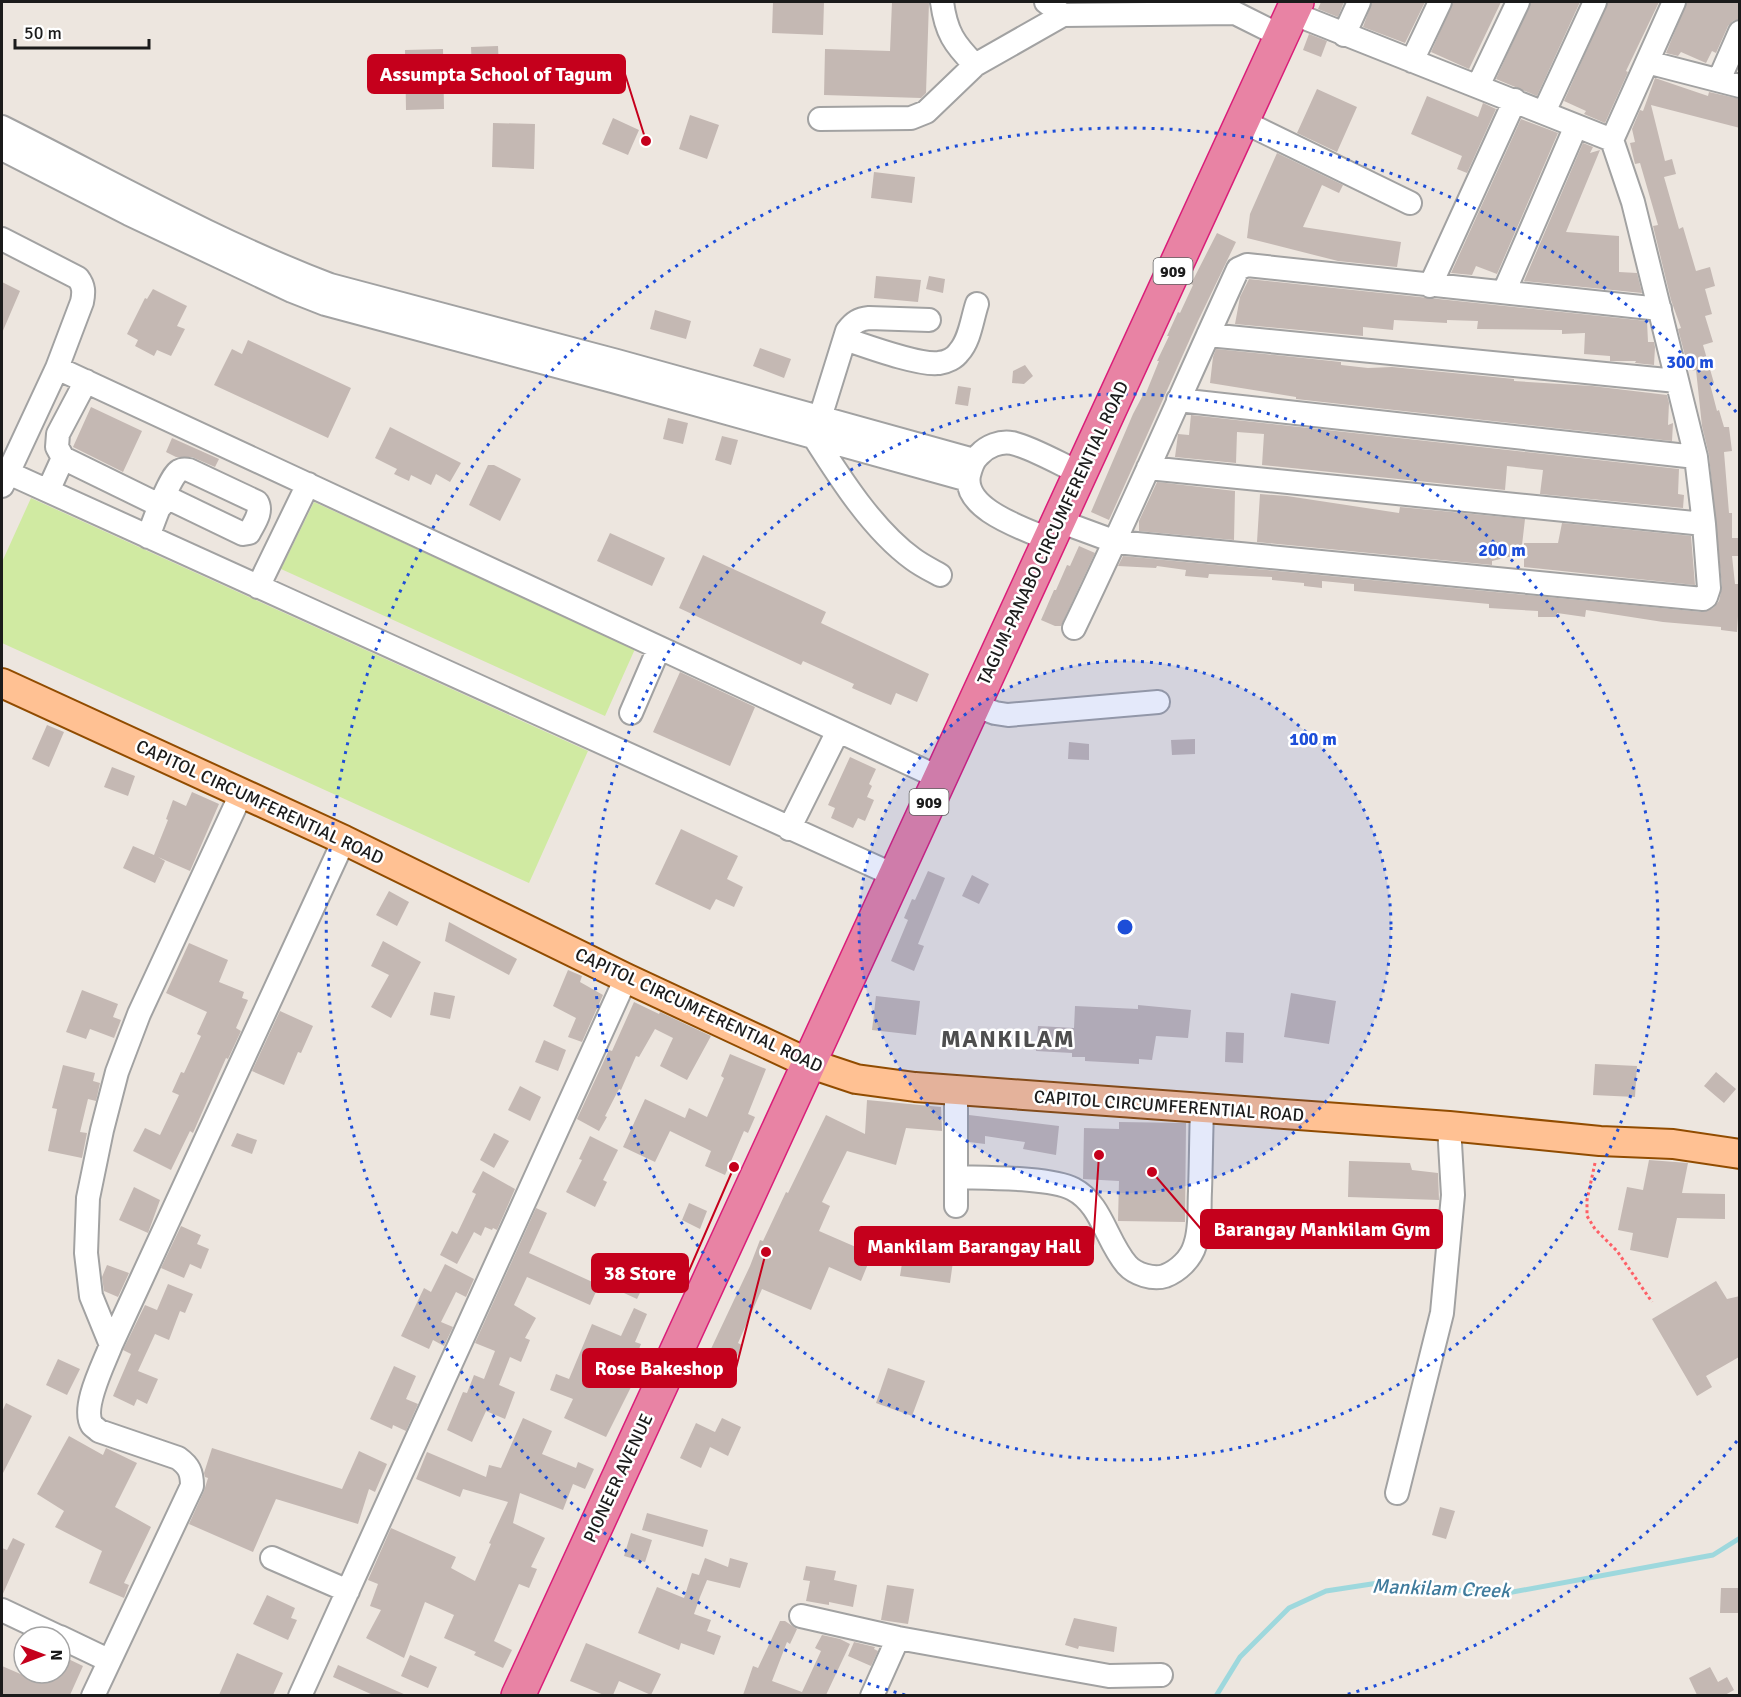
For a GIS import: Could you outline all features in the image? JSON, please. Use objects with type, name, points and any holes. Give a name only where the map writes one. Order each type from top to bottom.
[{"type":"highway","name":"TAGUM-PANABO CIRCUMFERENTIAL ROAD","points":[[808,1064],[1290,17]]},
{"type":"highway","name":"PIONEER AVENUE","points":[[518,1695],[808,1064]]},
{"type":"main road","name":"CAPITOL CIRCUMFERENTIAL ROAD","points":[[2,682],[344,840],[808,1064],[850,1078],[956,1090],[1449,1126],[1600,1141],[1674,1144],[1740,1154]]},
{"type":"street","points":[[942,2],[948,32],[957,47],[975,65]]},
{"type":"street","points":[[1344,34],[1359,2]]},
{"type":"street","points":[[1412,61],[1440,2]]},
{"type":"street","points":[[1478,86],[1518,2]]},
{"type":"street","points":[[1544,112],[1595,2]]},
{"type":"street","points":[[1080,473],[1022,447],[1008,443],[994,445],[988,448],[971,470],[972,495],[984,508],[1054,531],[1116,542],[1703,599],[1706,597],[1709,588],[1696,457],[1633,202],[1612,140],[1674,2]]},
{"type":"street","points":[[820,119],[919,116],[975,65],[1055,8],[1235,13],[1290,17],[1344,34],[1612,140]]},
{"type":"street","points":[[1647,62],[1729,83],[1740,32]]},
{"type":"street","points":[[1430,286],[1515,100]]},
{"type":"street","points":[[1242,121],[1410,203]]},
{"type":"street","points":[[1504,292],[1576,126]]},
{"type":"street","points":[[2,127],[137,196],[330,285],[614,371],[971,470]]},
{"type":"street","points":[[2,149],[129,214],[292,291],[325,304],[614,371]]},
{"type":"street","points":[[2,239],[78,278],[83,285],[82,302],[57,368],[4,477],[48,491],[896,876]]},
{"type":"street","points":[[1074,628],[1116,542],[1238,269],[1244,266],[1660,309]]},
{"type":"street","points":[[845,339],[917,360],[941,363],[951,360],[959,353],[965,343],[977,304]]},
{"type":"street","points":[[929,320],[860,319],[853,323],[845,339],[817,427],[857,500],[889,538],[912,558],[940,575]]},
{"type":"street","points":[[1208,335],[1677,381]]},
{"type":"street","points":[[57,368],[940,778]]},
{"type":"street","points":[[86,381],[58,434],[57,447],[63,458],[162,501],[148,537]]},
{"type":"street","points":[[1178,400],[1696,457]]},
{"type":"street","points":[[48,491],[63,458]]},
{"type":"street","points":[[1148,468],[1704,524]]},
{"type":"street","points":[[258,587],[308,484]]},
{"type":"street","points":[[632,713],[659,648]]},
{"type":"street","points":[[974,705],[1008,715],[1158,702]]},
{"type":"street","points":[[789,829],[838,731]]},
{"type":"street","points":[[111,1345],[91,1296],[86,1253],[88,1198],[102,1130],[117,1072],[139,1014],[241,794]]},
{"type":"street","points":[[93,1695],[192,1486],[192,1474],[187,1465],[178,1458],[99,1431],[92,1424],[88,1413],[89,1403],[111,1345],[344,840]]},
{"type":"street","points":[[300,1695],[626,978]]},
{"type":"street","points":[[956,1090],[956,1206]]},
{"type":"street","points":[[956,1177],[1032,1181],[1071,1188],[1087,1197],[1097,1212],[1108,1237],[1129,1268],[1143,1275],[1161,1278],[1175,1272],[1190,1256],[1196,1245],[1199,1225],[1202,1109]]},
{"type":"street","points":[[1397,1493],[1442,1313],[1453,1195],[1449,1126]]},
{"type":"street","points":[[272,1558],[348,1591]]},
{"type":"street","points":[[2,1610],[34,1625]]},
{"type":"street","points":[[801,1616],[898,1638],[1109,1676],[1161,1675]]},
{"type":"street","points":[[872,1695],[898,1638]]},
{"type":"street","points":[[72,1643],[108,1660]]},
{"type":"street","points":[[1097,1695],[1109,1676]]},
{"type":"path","points":[[1600,1141],[1587,1200],[1587,1216],[1594,1229],[1617,1251],[1652,1302]]},
{"type":"green space","points":[[31,498],[588,751],[529,883],[2,643],[2,562]]},
{"type":"green space","points":[[314,502],[635,649],[605,716],[281,569]]},
{"type":"building","points":[[773,2],[824,2],[823,35],[772,33]]},
{"type":"building","points":[[892,2],[929,2],[926,93],[921,98],[824,95],[825,49],[890,51]]},
{"type":"building","points":[[1321,2],[1344,2],[1338,17],[1318,9]]},
{"type":"building","points":[[1372,2],[1425,2],[1405,43],[1363,27]]},
{"type":"building","points":[[1453,2],[1501,2],[1469,69],[1431,52]]},
{"type":"building","points":[[1531,2],[1580,2],[1537,96],[1496,79]]},
{"type":"building","points":[[1608,2],[1659,2],[1626,71],[1628,72],[1605,123],[1584,114],[1586,111],[1564,101]]},
{"type":"building","points":[[1687,2],[1740,2],[1740,19],[1728,26],[1716,53],[1712,51],[1706,63],[1681,52],[1678,56],[1666,53]]},
{"type":"building","points":[[1309,34],[1327,41],[1321,57],[1303,50]]},
{"type":"building","points":[[498,46],[500,91],[473,92],[471,47]]},
{"type":"building","points":[[443,49],[444,109],[406,110],[405,50]]},
{"type":"building","points":[[1655,78],[1708,96],[1709,92],[1740,99],[1740,128],[1651,105],[1665,161],[1672,159],[1676,174],[1664,177],[1679,229],[1683,227],[1696,271],[1710,267],[1715,286],[1705,289],[1712,314],[1705,316],[1713,342],[1703,345],[1714,383],[1710,384],[1717,411],[1719,410],[1724,427],[1729,427],[1732,451],[1724,452],[1729,513],[1732,513],[1732,538],[1740,538],[1740,556],[1732,556],[1735,584],[1740,584],[1737,632],[1721,630],[1721,627],[1663,622],[1586,610],[1585,617],[1557,613],[1557,617],[1538,617],[1538,611],[1489,608],[1489,604],[1354,591],[1354,584],[1322,581],[1322,588],[1304,586],[1304,583],[1272,580],[1272,577],[1209,574],[1208,578],[1185,576],[1186,570],[1157,566],[1156,568],[1118,566],[1123,556],[1702,612],[1713,608],[1719,601],[1722,587],[1709,455],[1702,426],[1696,370],[1689,371],[1678,329],[1681,328],[1671,300],[1653,226],[1658,225],[1640,163],[1635,164],[1630,143],[1635,142],[1632,129],[1640,110],[1643,111]]},
{"type":"building","points":[[1317,89],[1357,107],[1337,152],[1297,133]]},
{"type":"building","points":[[1427,96],[1478,117],[1483,103],[1496,109],[1467,173],[1457,169],[1462,156],[1411,134]]},
{"type":"building","points":[[690,115],[719,125],[707,159],[679,149]]},
{"type":"building","points":[[613,118],[639,130],[628,155],[602,144]]},
{"type":"building","points":[[1521,119],[1558,133],[1497,274],[1476,266],[1472,275],[1451,273]]},
{"type":"building","points":[[493,123],[535,124],[534,169],[492,167]]},
{"type":"building","points":[[1583,143],[1593,147],[1590,153],[1600,150],[1566,232],[1619,236],[1619,272],[1637,273],[1642,293],[1524,281]]},
{"type":"building","points":[[1277,153],[1343,185],[1339,193],[1322,185],[1303,227],[1401,242],[1397,267],[1338,261],[1247,238],[1250,214]]},
{"type":"building","points":[[874,172],[915,177],[912,203],[871,198]]},
{"type":"building","points":[[1217,233],[1236,242],[1109,520],[1091,512],[1133,414],[1146,393],[1169,336],[1167,336]]},
{"type":"building","points":[[876,276],[921,280],[918,302],[874,298]]},
{"type":"building","points":[[929,276],[945,279],[943,293],[926,289]]},
{"type":"building","points":[[1249,279],[1647,321],[1648,342],[1654,342],[1655,347],[1654,365],[1635,363],[1636,361],[1610,361],[1610,356],[1584,354],[1585,333],[1562,334],[1562,330],[1477,329],[1478,321],[1447,320],[1447,323],[1394,320],[1393,330],[1363,327],[1363,336],[1235,324],[1240,297]]},
{"type":"building","points":[[2,282],[20,291],[2,333]]},
{"type":"building","points":[[153,289],[187,306],[177,326],[185,329],[171,356],[157,350],[154,356],[135,346],[138,340],[127,334],[145,298],[147,299]]},
{"type":"building","points":[[655,310],[691,321],[686,339],[650,329]]},
{"type":"building","points":[[248,340],[351,388],[328,438],[214,385],[232,349],[242,354]]},
{"type":"building","points":[[760,348],[791,359],[784,378],[753,366]]},
{"type":"building","points":[[1216,349],[1341,362],[1341,365],[1368,368],[1392,367],[1667,395],[1668,425],[1673,423],[1672,441],[1296,399],[1296,397],[1210,383]]},
{"type":"building","points":[[1025,365],[1033,376],[1024,384],[1012,383],[1013,371]]},
{"type":"building","points":[[958,386],[971,388],[968,406],[955,404]]},
{"type":"building","points":[[91,407],[142,431],[123,472],[73,447]]},
{"type":"building","points":[[1191,415],[1679,469],[1678,494],[1684,495],[1683,508],[1540,494],[1543,470],[1507,466],[1505,490],[1262,465],[1264,434],[1237,432],[1236,463],[1175,457],[1178,434],[1189,435]]},
{"type":"building","points":[[668,418],[688,423],[683,444],[663,439]]},
{"type":"building","points":[[390,427],[461,463],[450,482],[436,474],[431,485],[411,475],[409,481],[394,474],[397,469],[375,458]]},
{"type":"building","points":[[722,436],[738,440],[731,465],[715,460]]},
{"type":"building","points":[[172,438],[219,459],[215,467],[192,457],[176,457],[166,452]]},
{"type":"building","points":[[488,465],[494,465],[521,479],[500,521],[469,505]]},
{"type":"building","points":[[1157,482],[1235,491],[1234,540],[1139,531],[1139,521]]},
{"type":"building","points":[[1260,494],[1399,513],[1400,507],[1525,519],[1521,554],[1492,561],[1492,565],[1257,542]]},
{"type":"building","points":[[1562,523],[1691,536],[1695,585],[1524,567],[1524,543],[1558,543]]},
{"type":"building","points":[[610,533],[665,558],[652,586],[597,561]]},
{"type":"building","points":[[1079,546],[1095,553],[1061,626],[1055,626],[1041,620],[1054,590],[1067,565],[1070,566]]},
{"type":"building","points":[[703,555],[826,612],[821,623],[929,674],[917,702],[896,693],[891,705],[852,688],[854,684],[803,661],[801,665],[679,608]]},
{"type":"building","points":[[680,672],[755,707],[730,766],[653,732]]},
{"type":"building","points":[[47,725],[64,732],[49,767],[32,759]]},
{"type":"building","points":[[1195,739],[1195,754],[1172,755],[1171,740]]},
{"type":"building","points":[[1069,742],[1089,744],[1089,760],[1068,759]]},
{"type":"building","points":[[850,757],[876,769],[869,784],[872,786],[867,797],[874,800],[865,821],[858,818],[853,828],[831,818],[835,808],[828,805]]},
{"type":"building","points":[[112,767],[135,776],[128,796],[104,787]]},
{"type":"building","points":[[192,792],[219,804],[190,871],[158,857],[165,861],[155,883],[123,868],[133,846],[154,855],[168,820],[166,819],[173,800],[186,806]]},
{"type":"building","points":[[681,829],[738,856],[727,879],[743,887],[734,907],[716,899],[710,910],[655,884]]},
{"type":"building","points":[[928,871],[945,878],[918,944],[924,946],[914,971],[891,961],[908,920],[904,918]]},
{"type":"building","points":[[972,875],[989,884],[979,904],[962,896]]},
{"type":"building","points":[[389,891],[409,902],[397,926],[376,915]]},
{"type":"building","points":[[449,922],[517,959],[509,975],[445,941]]},
{"type":"building","points":[[383,941],[421,962],[391,1018],[371,1007],[389,975],[371,966]]},
{"type":"building","points":[[189,943],[228,960],[219,982],[244,992],[242,998],[248,1000],[236,1028],[241,1031],[228,1059],[226,1058],[193,1133],[190,1131],[171,1170],[133,1151],[145,1128],[160,1135],[179,1095],[172,1092],[181,1072],[184,1073],[201,1036],[197,1034],[207,1012],[166,993]]},
{"type":"building","points":[[568,970],[582,976],[580,982],[603,995],[582,1042],[568,1037],[576,1018],[553,1006]]},
{"type":"building","points":[[82,990],[118,1004],[113,1017],[121,1020],[114,1038],[90,1029],[86,1039],[66,1032]]},
{"type":"building","points":[[434,992],[455,996],[450,1019],[430,1015]]},
{"type":"building","points":[[1291,993],[1336,1001],[1329,1044],[1284,1037]]},
{"type":"building","points":[[876,996],[920,1001],[916,1035],[872,1030]]},
{"type":"building","points":[[634,1002],[711,1036],[687,1080],[660,1066],[673,1038],[655,1029],[639,1057],[636,1056],[599,1131],[577,1119]]},
{"type":"building","points":[[1138,1005],[1191,1010],[1188,1038],[1156,1036],[1152,1060],[1139,1059],[1139,1064],[1085,1061],[1085,1057],[1072,1057],[1072,1053],[1036,1051],[1038,1026],[1074,1028],[1075,1006],[1138,1009]]},
{"type":"building","points":[[280,1011],[313,1026],[301,1053],[298,1052],[284,1085],[252,1071]]},
{"type":"building","points":[[1226,1032],[1244,1033],[1243,1063],[1225,1062]]},
{"type":"building","points":[[544,1040],[566,1050],[558,1071],[535,1062]]},
{"type":"building","points":[[730,1054],[766,1069],[748,1114],[755,1117],[748,1133],[744,1131],[725,1175],[705,1166],[711,1151],[670,1131],[655,1162],[623,1147],[645,1099],[685,1118],[689,1108],[707,1117],[724,1078],[721,1076]]},
{"type":"building","points":[[1595,1064],[1637,1066],[1635,1097],[1593,1095]]},
{"type":"building","points":[[63,1065],[95,1073],[93,1081],[100,1083],[96,1101],[88,1099],[80,1132],[87,1133],[82,1158],[48,1151],[57,1109],[52,1108]]},
{"type":"building","points":[[1716,1072],[1736,1089],[1724,1103],[1704,1086]]},
{"type":"building","points":[[520,1086],[541,1097],[530,1121],[508,1110]]},
{"type":"building","points":[[867,1100],[941,1107],[942,1131],[906,1128],[896,1165],[847,1151],[822,1202],[830,1206],[819,1231],[872,1254],[861,1281],[829,1267],[811,1310],[762,1289],[738,1343],[742,1345],[735,1362],[710,1351],[760,1240],[763,1241],[826,1115],[865,1134]]},
{"type":"building","points":[[969,1115],[1059,1126],[1056,1155],[1023,1149],[1025,1142],[985,1136],[985,1144],[969,1142]]},
{"type":"building","points":[[1119,1122],[1186,1123],[1185,1222],[1118,1221],[1119,1181],[1083,1179],[1084,1128],[1119,1129]]},
{"type":"building","points":[[237,1133],[257,1140],[252,1154],[231,1146]]},
{"type":"building","points":[[494,1133],[509,1141],[494,1168],[480,1160]]},
{"type":"building","points":[[590,1136],[618,1150],[603,1180],[607,1182],[595,1207],[566,1192],[582,1160],[579,1159]]},
{"type":"building","points":[[1649,1160],[1688,1163],[1682,1193],[1725,1194],[1725,1219],[1677,1218],[1668,1258],[1630,1250],[1633,1233],[1618,1230],[1627,1187],[1643,1190]]},
{"type":"building","points":[[1349,1161],[1410,1163],[1412,1170],[1438,1173],[1439,1200],[1348,1197]]},
{"type":"building","points":[[483,1171],[515,1189],[497,1230],[485,1227],[481,1236],[474,1232],[457,1264],[440,1255],[452,1231],[457,1234],[476,1194],[472,1192]]},
{"type":"building","points":[[134,1187],[160,1200],[148,1233],[119,1220]]},
{"type":"building","points":[[689,1203],[707,1211],[700,1229],[682,1220]]},
{"type":"building","points":[[536,1208],[547,1213],[529,1253],[599,1285],[590,1305],[527,1277],[514,1305],[536,1318],[525,1338],[530,1340],[521,1362],[510,1357],[499,1385],[515,1392],[505,1419],[486,1411],[472,1442],[447,1430],[463,1392],[467,1393],[474,1375],[484,1379],[495,1351],[475,1343]]},
{"type":"building","points":[[181,1226],[201,1235],[197,1244],[209,1249],[201,1269],[190,1264],[184,1278],[161,1268]]},
{"type":"building","points":[[908,1226],[957,1233],[950,1283],[900,1276]]},
{"type":"building","points":[[623,1260],[650,1272],[637,1299],[611,1287]]},
{"type":"building","points":[[445,1264],[474,1279],[466,1297],[456,1292],[441,1322],[453,1327],[444,1346],[433,1340],[429,1349],[401,1336],[424,1288],[431,1292]]},
{"type":"building","points":[[107,1265],[129,1273],[118,1297],[104,1291],[102,1277]]},
{"type":"building","points":[[1716,1281],[1727,1299],[1740,1296],[1739,1357],[1706,1376],[1712,1387],[1697,1396],[1652,1319]]},
{"type":"building","points":[[168,1284],[193,1294],[185,1313],[180,1311],[169,1340],[155,1334],[138,1371],[158,1379],[147,1404],[137,1399],[134,1406],[113,1396],[131,1354],[123,1350],[145,1305],[157,1310]]},
{"type":"building","points":[[634,1308],[647,1314],[635,1342],[641,1344],[625,1384],[631,1387],[606,1437],[564,1418],[573,1399],[550,1390],[556,1374],[569,1379],[592,1324],[621,1336]]},
{"type":"building","points":[[58,1359],[80,1369],[67,1395],[46,1385]]},
{"type":"building","points":[[394,1366],[416,1376],[406,1399],[418,1404],[406,1431],[393,1425],[392,1429],[370,1419]]},
{"type":"building","points":[[888,1368],[925,1381],[912,1416],[876,1403]]},
{"type":"building","points":[[6,1403],[32,1416],[2,1475],[2,1412]]},
{"type":"building","points":[[523,1418],[552,1431],[542,1454],[576,1468],[578,1462],[594,1469],[585,1489],[573,1484],[563,1510],[520,1493],[513,1523],[545,1538],[531,1567],[537,1569],[529,1588],[519,1584],[494,1641],[512,1650],[503,1668],[474,1655],[476,1652],[444,1638],[454,1615],[425,1602],[404,1658],[366,1638],[381,1610],[370,1606],[378,1584],[368,1580],[391,1528],[456,1557],[451,1568],[475,1581],[508,1502],[463,1489],[460,1497],[416,1479],[427,1452],[486,1477],[489,1465],[501,1468]]},
{"type":"building","points":[[722,1418],[741,1427],[728,1456],[710,1447],[701,1468],[680,1458],[696,1423],[715,1432]]},
{"type":"building","points":[[69,1436],[103,1455],[106,1448],[137,1463],[115,1507],[151,1527],[124,1583],[129,1585],[124,1598],[89,1583],[102,1551],[55,1527],[64,1511],[37,1494]]},
{"type":"building","points":[[212,1448],[342,1489],[359,1451],[387,1464],[375,1492],[369,1489],[358,1524],[276,1499],[253,1552],[189,1524],[208,1478],[204,1473]]},
{"type":"building","points":[[1440,1507],[1455,1511],[1446,1539],[1432,1535]]},
{"type":"building","points":[[647,1513],[708,1530],[703,1547],[642,1530]]},
{"type":"building","points":[[631,1533],[652,1540],[645,1562],[624,1556]]},
{"type":"building","points":[[13,1538],[25,1544],[2,1596],[2,1548],[7,1550]]},
{"type":"building","points":[[705,1558],[728,1567],[730,1558],[748,1563],[740,1588],[707,1580],[700,1597],[694,1614],[711,1620],[707,1631],[721,1636],[714,1655],[681,1643],[679,1650],[638,1633],[657,1587],[684,1598],[692,1573],[699,1575]]},
{"type":"building","points":[[806,1566],[836,1571],[834,1580],[857,1585],[853,1607],[829,1602],[829,1605],[806,1601],[810,1581],[803,1580]]},
{"type":"building","points":[[887,1585],[914,1589],[908,1624],[881,1620]]},
{"type":"building","points":[[1721,1588],[1740,1588],[1740,1613],[1720,1613]]},
{"type":"building","points":[[267,1595],[295,1608],[291,1618],[297,1620],[288,1640],[253,1624]]},
{"type":"building","points":[[1074,1618],[1117,1627],[1114,1652],[1079,1646],[1078,1649],[1065,1645]]},
{"type":"building","points":[[780,1621],[785,1621],[797,1629],[790,1644],[787,1642],[772,1681],[802,1692],[821,1651],[815,1648],[822,1635],[850,1644],[826,1695],[743,1695],[753,1666],[758,1668]]},
{"type":"building","points":[[854,1642],[875,1647],[874,1649],[878,1651],[871,1666],[848,1656]]},
{"type":"building","points":[[586,1643],[661,1674],[651,1695],[619,1681],[613,1695],[604,1695],[570,1681]]},
{"type":"building","points":[[237,1653],[283,1673],[273,1695],[219,1695]]},
{"type":"building","points":[[410,1655],[437,1667],[428,1688],[401,1676]]},
{"type":"building","points":[[72,1661],[83,1666],[70,1695],[2,1695],[2,1666],[12,1670],[12,1685],[72,1685]]},
{"type":"building","points":[[338,1665],[406,1695],[373,1695],[333,1677]]},
{"type":"building","points":[[1710,1667],[1718,1682],[1727,1677],[1734,1690],[1725,1695],[1697,1695],[1689,1678]]},
{"type":"waterway","name":"Mankilam Creek","points":[[1216,1696],[1240,1657],[1289,1608],[1326,1591],[1378,1583],[1502,1594],[1713,1555],[1740,1538]]},
{"type":"place","name":"Assumpta School of Tagum","points":[[646,141]]},
{"type":"place","name":"Mankilam Barangay Hall","points":[[1099,1155]]},
{"type":"place","name":"38 Store","points":[[734,1167]]},
{"type":"place","name":"Barangay Mankilam Gym","points":[[1152,1172]]},
{"type":"place","name":"Rose Bakeshop","points":[[766,1252]]},
{"type":"district","name":"MANKILAM","points":[[1008,1039]]}]
